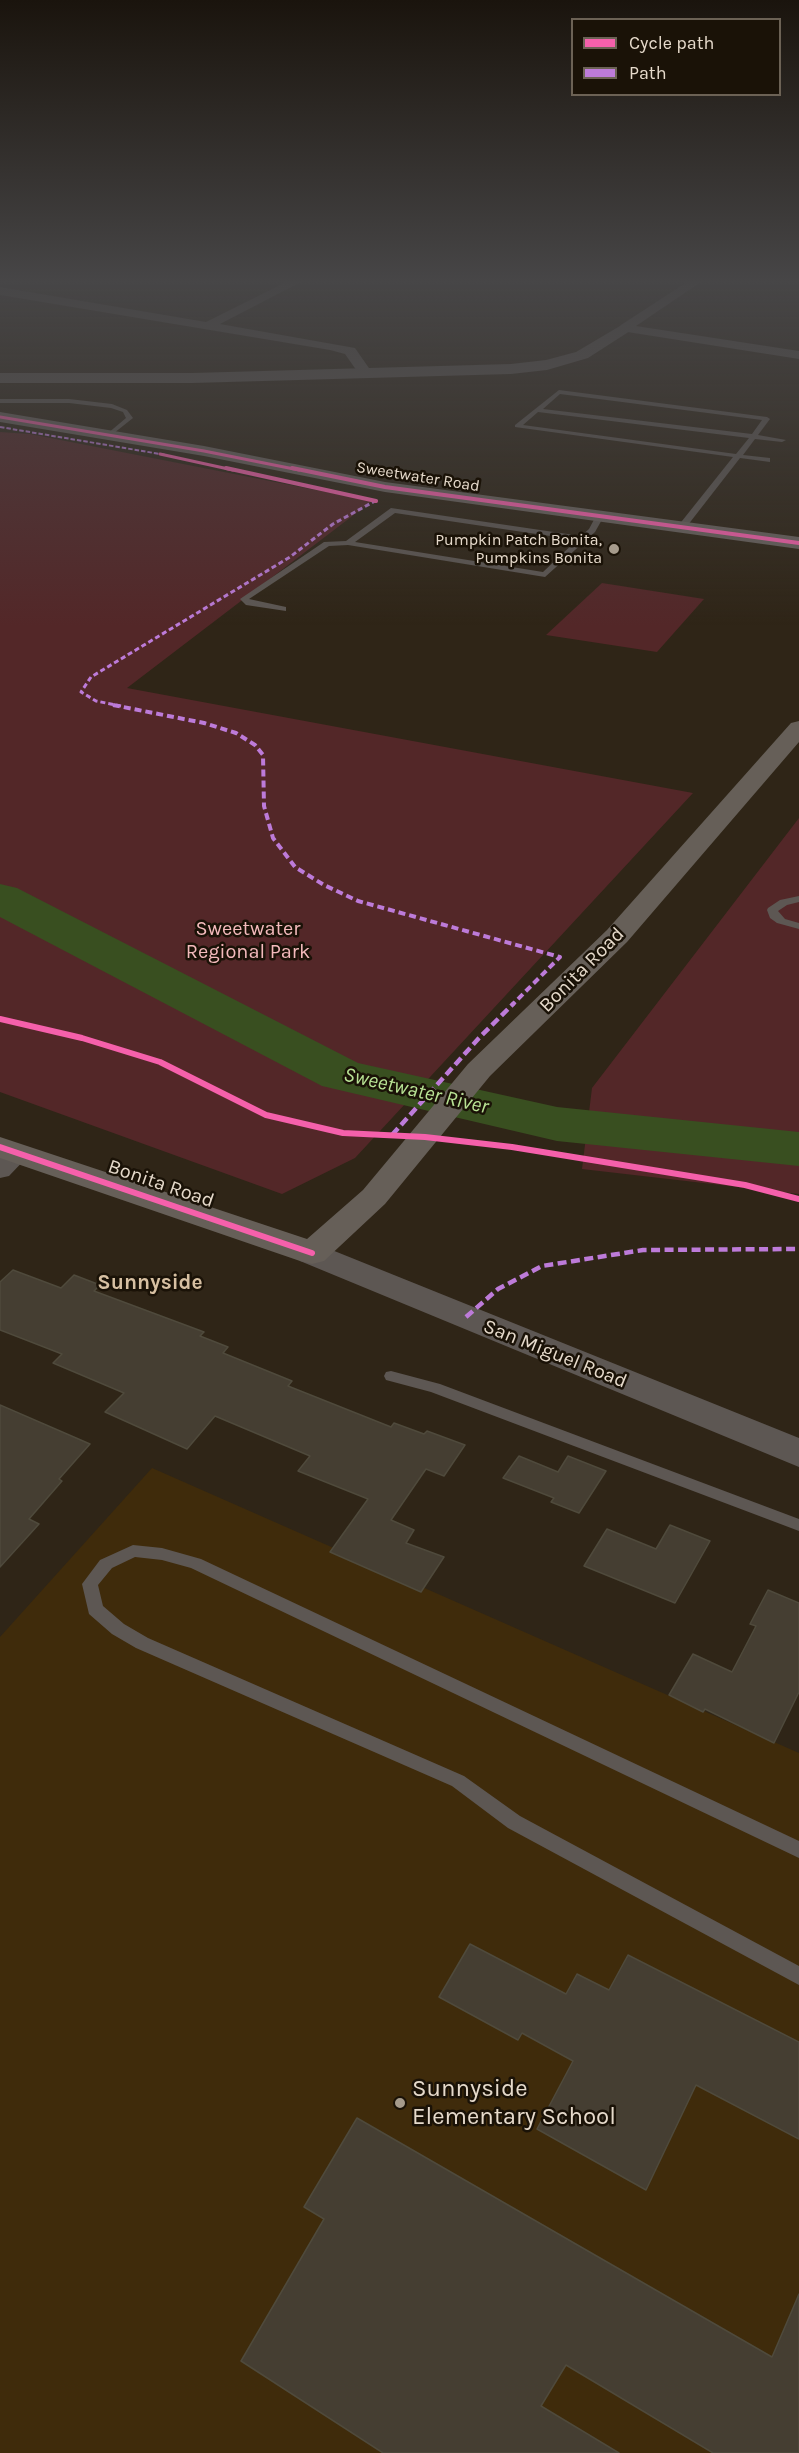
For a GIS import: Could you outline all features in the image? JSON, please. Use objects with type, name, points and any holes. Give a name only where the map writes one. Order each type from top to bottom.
[{"type":"main road","name":"Sweetwater Road","points":[[0,417],[385,487],[799,543]]},
{"type":"main road","name":"Bonita Road","points":[[6,1157],[312,1253],[374,1197],[479,1070],[617,936],[799,728]]},
{"type":"street","name":"San Miguel Road","points":[[312,1253],[799,1454]]},
{"type":"lane","points":[[554,396],[517,426],[767,460]]},
{"type":"lane","points":[[593,396],[767,419],[681,528]]},
{"type":"lane","points":[[0,401],[69,401],[112,406],[125,411],[130,418],[109,435]]},
{"type":"lane","points":[[538,410],[782,440]]},
{"type":"lane","points":[[348,543],[394,510],[583,538]]},
{"type":"lane","points":[[283,609],[249,603],[243,598],[327,544],[348,543],[545,574],[583,538],[600,516]]},
{"type":"lane","points":[[799,899],[784,902],[772,910],[774,916],[781,921],[799,926]]},
{"type":"lane","points":[[392,1376],[435,1388],[799,1525]]},
{"type":"lane","points":[[799,1850],[195,1563],[162,1554],[133,1551],[106,1564],[90,1584],[95,1609],[118,1629],[142,1643],[458,1780],[514,1822],[799,1976]]},
{"type":"shaded area","points":[[621,1116],[799,1134],[799,1143],[620,1126]]},
{"type":"shaded area","name":"Sunnyside Elementary School","points":[[152,1468],[799,1753],[799,2453],[0,2453],[0,1637]]},
{"type":"green space","name":"Sweetwater Regional Park","points":[[0,432],[30,434],[372,501],[127,688],[693,793],[355,1158],[282,1194],[0,1092]]},
{"type":"green space","points":[[602,583],[704,599],[657,652],[546,635]]},
{"type":"green space","points":[[799,818],[799,1194],[582,1169],[592,1088]]},
{"type":"building","points":[[13,1270],[61,1288],[74,1275],[100,1285],[94,1291],[204,1332],[200,1336],[228,1347],[223,1353],[292,1381],[288,1386],[391,1427],[394,1423],[424,1434],[427,1431],[465,1445],[444,1476],[426,1469],[391,1520],[414,1530],[406,1543],[444,1557],[421,1592],[330,1552],[368,1499],[298,1471],[310,1456],[215,1416],[187,1449],[105,1412],[124,1393],[53,1363],[62,1354],[0,1330],[0,1282]]},
{"type":"building","points":[[0,1405],[90,1444],[59,1479],[62,1481],[29,1519],[39,1524],[0,1567]]},
{"type":"building","points":[[519,1456],[558,1472],[568,1456],[606,1471],[579,1513],[551,1502],[554,1498],[503,1478]]},
{"type":"building","points":[[670,1525],[710,1541],[675,1603],[584,1566],[607,1529],[656,1549]]},
{"type":"building","points":[[768,1590],[799,1603],[799,1692],[774,1743],[705,1709],[703,1712],[669,1695],[693,1654],[732,1672],[756,1626],[750,1624]]},
{"type":"building","points":[[470,1944],[566,1994],[577,1974],[609,1990],[628,1955],[799,2042],[799,2139],[696,2085],[646,2190],[537,2129],[573,2061],[522,2033],[518,2040],[439,1997]]},
{"type":"building","points":[[357,2118],[772,2357],[799,2294],[799,2453],[713,2453],[566,2365],[541,2406],[619,2453],[383,2453],[241,2361],[324,2219],[304,2207]]},
{"type":"waterway","name":"Sweetwater River","points":[[0,898],[341,1075],[557,1124],[799,1149]]},
{"type":"marked path","points":[[0,427],[166,455]]},
{"type":"marked path","points":[[375,501],[333,524],[290,557],[91,677],[81,692],[96,701],[204,723],[236,733],[255,745],[263,755],[264,806],[273,838],[295,867],[324,885],[358,901],[560,957],[479,1038],[392,1135]]},
{"type":"marked path","points":[[466,1317],[498,1289],[542,1266],[643,1250],[799,1249]]},
{"type":"cycle path","points":[[0,417],[204,451],[385,487],[799,543]]},
{"type":"cycle path","points":[[160,454],[376,501]]},
{"type":"cycle path","points":[[0,1019],[82,1038],[160,1062],[266,1115],[343,1133],[425,1137],[512,1147],[745,1185],[799,1199]]},
{"type":"cycle path","points":[[0,1147],[312,1253]]},
{"type":"place","name":"Pumpkin Patch Bonita, Pumpkins Bonita","points":[[614,549]]},
{"type":"place","name":"Sunnyside Elementary School","points":[[400,2103]]},
{"type":"district","name":"Sunnyside","points":[[150,1283]]}]
